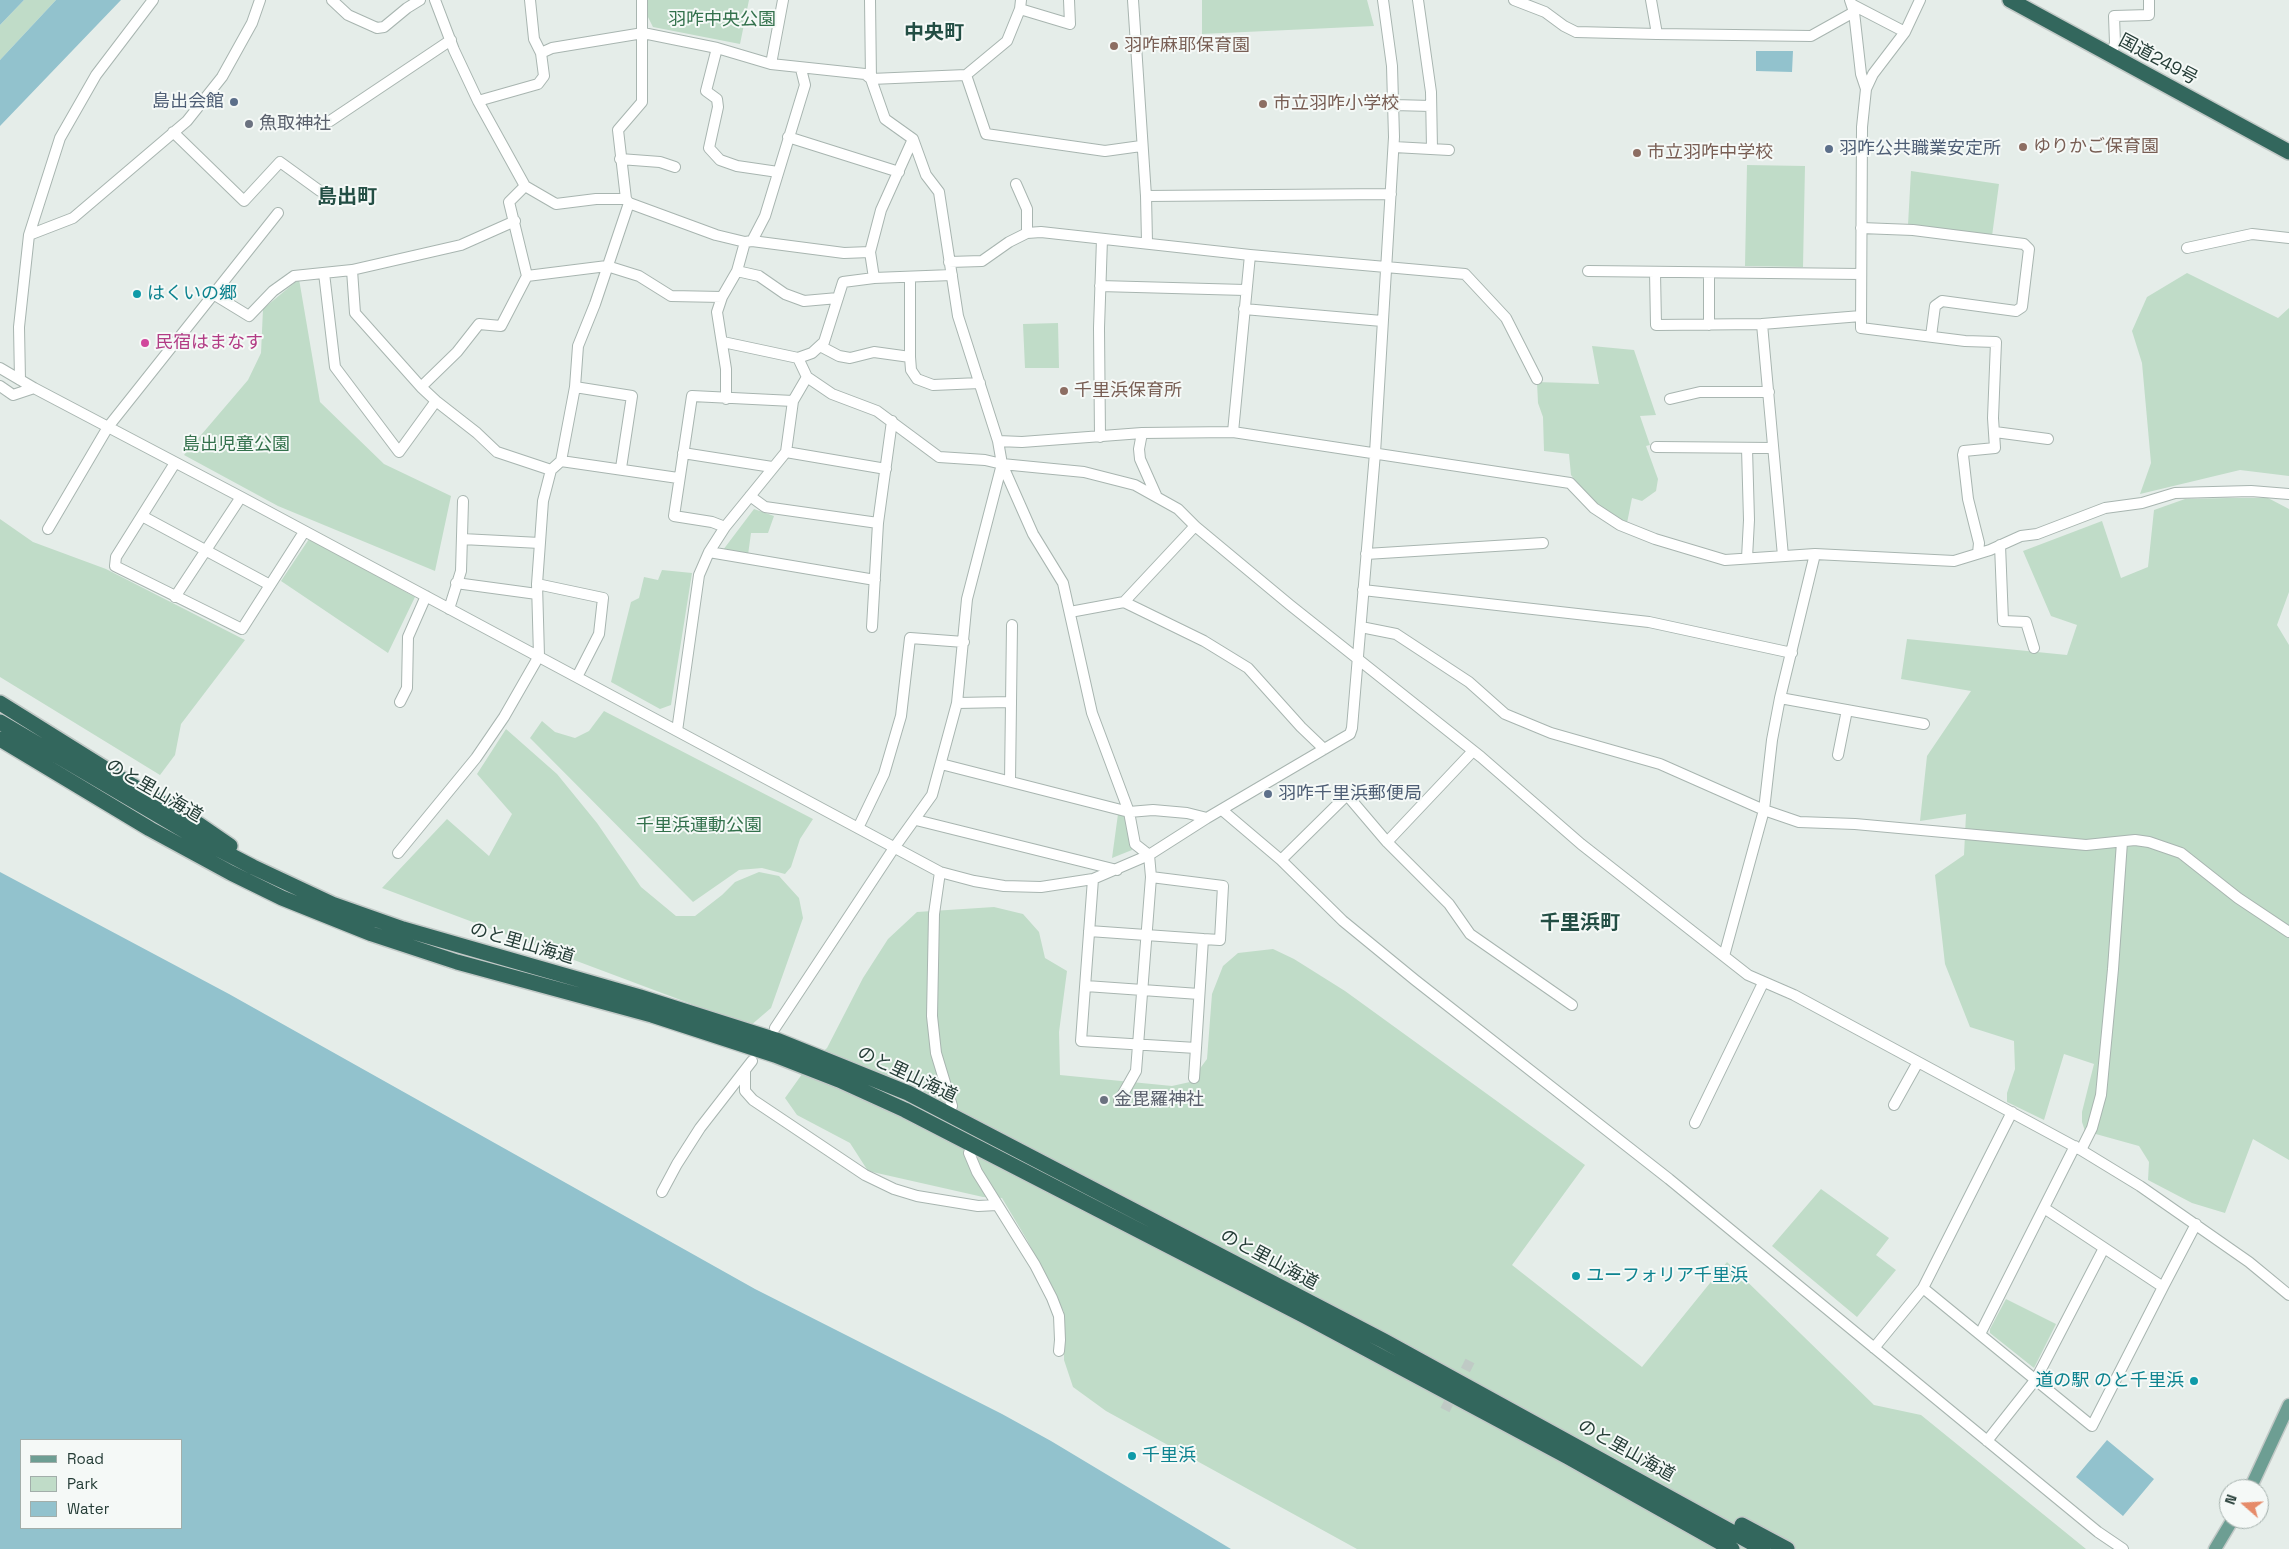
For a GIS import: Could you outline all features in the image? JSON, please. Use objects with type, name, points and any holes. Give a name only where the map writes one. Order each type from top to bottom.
[{"type":"highway","name":"国道249号","points":[[2010,0],[2289,152]]},
{"type":"highway","points":[[0,703],[198,824],[290,884]]},
{"type":"highway","name":"のと里山海道","points":[[0,722],[152,813],[252,867],[332,904],[403,929],[640,997],[779,1041],[908,1093],[1384,1341],[1763,1549]]},
{"type":"highway","name":"のと里山海道","points":[[0,739],[150,829],[282,898],[372,934],[458,962],[652,1015],[775,1055],[839,1080],[905,1110],[1296,1312],[1568,1457],[1732,1549]]},
{"type":"highway","points":[[1568,1457],[1614,1492],[1717,1549]]},
{"type":"highway","points":[[1620,1469],[1698,1502],[1787,1549]]},
{"type":"main road","points":[[2255,1479],[2289,1405]]},
{"type":"main road","points":[[2215,1549],[2227,1529]]},
{"type":"street","points":[[20,380],[20,327],[29,235],[60,138],[96,74],[153,0]]},
{"type":"street","points":[[29,235],[73,218],[187,121],[222,76],[252,23],[260,0]]},
{"type":"street","points":[[332,0],[348,15],[376,28],[384,27],[420,0]]},
{"type":"street","points":[[435,0],[450,40],[478,101],[525,186],[556,204],[596,199],[627,201],[716,235],[748,242],[844,253],[870,252]]},
{"type":"street","points":[[478,101],[538,84],[544,76],[541,53],[534,39],[530,0]]},
{"type":"street","points":[[398,853],[476,758],[504,717],[539,656],[537,589],[543,501],[551,470],[561,461],[575,387],[578,346],[595,304],[627,201],[620,159],[618,130],[642,102],[642,0]]},
{"type":"street","points":[[771,64],[783,0]]},
{"type":"street","points":[[870,0],[871,79],[885,119],[913,139],[926,175],[939,192],[958,316],[998,441],[1002,464],[1033,534],[1063,583],[1092,713],[1129,812],[1135,844],[1149,855],[1151,877],[1136,1071],[1119,1101]]},
{"type":"street","points":[[541,53],[552,48],[642,33],[717,48],[771,64],[864,74],[871,79],[966,75],[1007,41],[1021,5],[1070,24],[1069,0]]},
{"type":"street","points":[[1133,0],[1141,146],[1146,196],[1147,242]]},
{"type":"street","points":[[0,368],[34,388],[539,656],[940,872],[974,881],[1004,886],[1042,887],[1093,879],[1149,855],[1207,818],[1350,734],[1352,728],[1375,453],[1394,147],[1392,66],[1383,0]]},
{"type":"street","points":[[1418,0],[1431,106],[1432,149]]},
{"type":"street","points":[[1514,0],[1545,12],[1576,32],[1657,34],[1811,36],[1852,5]]},
{"type":"street","points":[[1651,0],[1657,34]]},
{"type":"street","points":[[1920,0],[1905,32],[1873,74],[1866,89],[1862,126],[1861,328],[1996,342],[1993,418],[1995,448],[1964,451],[1963,455],[1968,499],[1979,543],[1978,553]]},
{"type":"street","points":[[2111,56],[2115,43],[2114,16],[2149,15],[2149,0]]},
{"type":"street","points":[[1852,5],[1905,32]]},
{"type":"street","points":[[1852,5],[1861,74],[1866,89]]},
{"type":"street","points":[[330,121],[450,40]]},
{"type":"street","points":[[717,48],[706,91],[717,99],[718,107],[709,148],[720,160],[737,166],[778,172]]},
{"type":"street","points":[[726,399],[723,342],[717,312],[722,297],[737,271],[748,242],[765,216],[788,137],[806,85],[801,68]]},
{"type":"street","points":[[966,75],[986,134],[1105,151],[1141,146]]},
{"type":"street","points":[[1394,106],[1431,106]]},
{"type":"street","points":[[173,132],[244,201],[280,162],[320,191]]},
{"type":"street","points":[[788,137],[899,172]]},
{"type":"street","points":[[874,278],[870,252],[881,210],[913,139]]},
{"type":"street","points":[[1394,147],[1449,150]]},
{"type":"street","points":[[620,159],[660,162],[675,167]]},
{"type":"street","points":[[1016,184],[1027,209],[1027,233]]},
{"type":"street","points":[[421,386],[457,352],[479,324],[501,326],[527,276],[509,202],[525,186]]},
{"type":"street","points":[[1146,196],[1391,194]]},
{"type":"street","points":[[48,529],[108,427],[278,213]]},
{"type":"street","points":[[213,294],[249,316],[272,290],[294,276],[315,272],[352,270],[461,245],[515,222]]},
{"type":"street","points":[[1861,228],[1913,230],[2024,244],[2029,250],[2022,307],[2016,311],[1942,301],[1935,306],[1931,336]]},
{"type":"street","points":[[949,262],[982,262],[1009,242],[1027,233],[1041,232],[1147,242],[1250,255],[1465,274],[1506,318],[1537,379]]},
{"type":"street","points":[[2188,248],[2252,234],[2289,238]]},
{"type":"street","points":[[1100,437],[1100,286],[1102,239]]},
{"type":"street","points":[[1233,432],[1245,290],[1250,255]]},
{"type":"street","points":[[527,276],[607,266],[639,276],[670,296],[722,297]]},
{"type":"street","points":[[352,270],[355,313],[421,386],[497,452],[551,470]]},
{"type":"street","points":[[737,271],[759,276],[786,294],[804,301],[838,298]]},
{"type":"street","points":[[1588,271],[1861,274]]},
{"type":"street","points":[[1655,272],[1656,325],[1762,324],[1861,316]]},
{"type":"street","points":[[324,273],[335,366],[399,452],[436,401]]},
{"type":"street","points":[[1709,273],[1709,325]]},
{"type":"street","points":[[723,342],[798,358],[812,353],[824,342],[843,282],[874,278],[952,275]]},
{"type":"street","points":[[910,277],[910,357],[911,370],[916,379],[933,385],[980,383]]},
{"type":"street","points":[[1100,286],[1245,290]]},
{"type":"street","points":[[1244,309],[1382,321]]},
{"type":"street","points":[[1762,324],[1783,556]]},
{"type":"street","points":[[820,346],[839,356],[850,358],[874,352],[910,357]]},
{"type":"street","points":[[798,358],[807,377],[832,394],[877,411],[892,420],[939,457],[984,460],[1002,464],[1084,472],[1136,485],[1156,495],[1178,509],[1195,526],[1473,751],[1551,816],[1580,844],[1748,975],[1794,995],[2078,1148],[2196,1224],[2250,1262],[2289,1295]]},
{"type":"street","points":[[677,731],[699,575],[709,552],[725,527],[786,452],[793,401],[807,377]]},
{"type":"street","points":[[0,386],[13,395],[34,388]]},
{"type":"street","points":[[575,387],[632,396],[621,468]]},
{"type":"street","points":[[1670,399],[1700,392],[1769,392]]},
{"type":"street","points":[[725,527],[712,522],[674,516],[678,478],[692,396],[793,401]]},
{"type":"street","points":[[872,627],[878,523],[892,420]]},
{"type":"street","points":[[998,441],[1100,437],[1142,433],[1233,432],[1570,483],[1594,508],[1620,525],[1655,539],[1725,560],[1815,554],[1954,562],[2000,546],[2021,536],[2037,534],[2105,508],[2142,503],[2175,493],[2251,491],[2289,494]]},
{"type":"street","points":[[1994,432],[2048,439]]},
{"type":"street","points":[[1142,433],[1139,449],[1140,459],[1156,495]]},
{"type":"street","points":[[1656,447],[1773,448]]},
{"type":"street","points":[[1746,448],[1749,520],[1747,558]]},
{"type":"street","points":[[786,452],[886,469]]},
{"type":"street","points":[[683,453],[772,467]]},
{"type":"street","points":[[561,461],[621,468],[678,478]]},
{"type":"street","points":[[175,463],[116,557],[115,566],[242,629],[304,532]]},
{"type":"street","points":[[775,1028],[894,848],[916,820],[932,795],[957,702],[967,598],[1002,464]]},
{"type":"street","points":[[750,496],[765,507],[878,523]]},
{"type":"street","points":[[175,597],[241,497]]},
{"type":"street","points":[[449,609],[461,571],[463,501]]},
{"type":"street","points":[[142,516],[270,585]]},
{"type":"street","points":[[1124,602],[1195,526]]},
{"type":"street","points":[[462,539],[540,543]]},
{"type":"street","points":[[1366,554],[1543,544]]},
{"type":"street","points":[[2000,546],[2003,621],[2026,622],[2034,648]]},
{"type":"street","points":[[709,552],[875,580]]},
{"type":"street","points":[[1724,956],[1764,810],[1772,740],[1780,698],[1815,554]]},
{"type":"street","points":[[456,583],[537,589],[603,598],[599,634],[577,677]]},
{"type":"street","points":[[1363,590],[1649,622],[1792,653]]},
{"type":"street","points":[[400,702],[407,688],[408,637],[426,596]]},
{"type":"street","points":[[1070,612],[1124,602],[1204,640],[1248,668],[1294,720],[1324,749]]},
{"type":"street","points":[[1010,780],[1012,625]]},
{"type":"street","points":[[1361,627],[1396,634],[1469,682],[1505,714],[1551,733],[1660,764],[1764,810],[1799,822],[1855,824],[2078,844],[2135,840],[2149,842],[2180,853],[2238,898],[2289,932]]},
{"type":"street","points":[[858,828],[884,774],[901,716],[910,638],[964,642]]},
{"type":"street","points":[[1780,698],[1924,724]]},
{"type":"street","points":[[957,702],[1011,702]]},
{"type":"street","points":[[1838,754],[1847,710]]},
{"type":"street","points":[[1387,842],[1473,751]]},
{"type":"street","points":[[941,764],[1010,780],[1129,812],[1153,810],[1187,812],[1207,818]]},
{"type":"street","points":[[1280,860],[1347,795],[1387,842],[1449,904],[1470,934],[1572,1005]]},
{"type":"street","points":[[1222,810],[1280,860],[1343,921],[1415,980],[1669,1179],[2098,1532],[2122,1549]]},
{"type":"street","points":[[916,820],[1117,870]]},
{"type":"street","points":[[1980,1334],[2044,1208],[2078,1148],[2092,1128],[2101,1095],[2113,969],[2122,842]]},
{"type":"street","points":[[940,872],[934,914],[932,1016],[936,1053],[952,1106]]},
{"type":"street","points":[[1089,931],[1220,940],[1223,886],[1151,877]]},
{"type":"street","points":[[1093,879],[1081,1041],[1196,1048]]},
{"type":"street","points":[[1194,1078],[1203,939]]},
{"type":"street","points":[[1695,1122],[1763,982]]},
{"type":"street","points":[[1086,986],[1199,994]]},
{"type":"street","points":[[662,1192],[700,1128],[752,1061]]},
{"type":"street","points":[[1894,1105],[1918,1062]]},
{"type":"street","points":[[745,1070],[745,1091],[752,1100],[865,1175],[894,1189],[917,1196],[978,1206],[997,1205]]},
{"type":"street","points":[[1874,1348],[1923,1288],[2012,1112]]},
{"type":"street","points":[[970,1153],[976,1172],[1035,1265],[1052,1298],[1059,1316],[1060,1340],[1058,1351]]},
{"type":"street","points":[[2044,1208],[2163,1287]]},
{"type":"street","points":[[1923,1288],[2092,1426],[2196,1224]]},
{"type":"street","points":[[1987,1441],[2036,1379],[2104,1248]]},
{"type":"green space","points":[[24,0],[56,0],[0,60],[0,25]]},
{"type":"green space","name":"羽咋中央公園","points":[[648,0],[749,0],[740,44],[653,27],[647,15]]},
{"type":"green space","points":[[1202,0],[1367,0],[1374,26],[1202,34]]},
{"type":"green space","points":[[1747,165],[1805,166],[1803,267],[1745,266]]},
{"type":"green space","points":[[1911,171],[1999,184],[1992,236],[1908,225]]},
{"type":"green space","points":[[2187,273],[2278,318],[2289,308],[2289,476],[2240,470],[2140,494],[2151,463],[2142,363],[2132,331],[2147,297]]},
{"type":"green space","name":"島出児童公園","points":[[299,279],[320,402],[384,464],[451,496],[435,571],[278,506],[184,455],[248,380],[261,353],[263,309]]},
{"type":"green space","points":[[1058,323],[1059,368],[1025,368],[1023,324]]},
{"type":"green space","points":[[1592,346],[1634,350],[1656,415],[1640,416],[1650,445],[1646,446],[1658,479],[1656,491],[1642,501],[1632,498],[1627,523],[1613,517],[1595,504],[1571,475],[1569,454],[1544,451],[1543,417],[1538,403],[1537,382],[1599,384]]},
{"type":"green space","points":[[2268,498],[2289,509],[2289,592],[2277,625],[2289,645],[2289,1160],[2253,1139],[2225,1213],[2192,1203],[2148,1180],[2149,1162],[2139,1146],[2085,1131],[2082,1122],[2082,1112],[2094,1064],[2064,1054],[2044,1120],[2007,1102],[2007,1093],[2015,1069],[2014,1041],[1970,1027],[1945,964],[1935,875],[1964,855],[1966,814],[1920,821],[1927,756],[1971,691],[1901,679],[1907,639],[2067,655],[2077,625],[2051,616],[2023,551],[2102,521],[2121,578],[2148,567],[2154,510],[2185,499]]},
{"type":"green space","points":[[754,509],[774,516],[768,533],[751,533],[748,555],[723,550]]},
{"type":"green space","points":[[0,519],[33,542],[106,569],[245,640],[181,724],[175,755],[160,775],[0,677]]},
{"type":"green space","points":[[309,539],[415,597],[388,653],[281,581]]},
{"type":"green space","points":[[662,570],[692,573],[671,705],[660,709],[611,682],[631,602],[639,598],[644,577],[658,580]]},
{"type":"green space","name":"千里浜運動公園","points":[[604,711],[813,819],[800,839],[791,867],[785,874],[762,868],[739,870],[693,902],[530,738],[542,721],[555,732],[575,738],[589,731]]},
{"type":"green space","points":[[506,729],[557,774],[597,823],[641,887],[676,916],[695,916],[735,882],[759,872],[779,876],[799,898],[803,918],[771,1008],[750,1026],[382,888],[447,819],[489,856],[512,814],[477,774]]},
{"type":"green space","points":[[1118,814],[1124,815],[1132,850],[1112,858]]},
{"type":"green space","points":[[994,907],[1023,914],[1039,932],[1045,958],[1067,971],[1059,1032],[1060,1075],[1172,1086],[1190,1082],[1207,1059],[1212,994],[1223,966],[1238,953],[1273,949],[1294,959],[1345,991],[1585,1165],[1512,1265],[1642,1367],[1727,1262],[1874,1405],[1921,1415],[2086,1549],[1357,1549],[1106,1411],[1073,1387],[1064,1360],[1064,1312],[1027,1240],[1002,1198],[983,1197],[868,1171],[850,1143],[797,1115],[785,1098],[810,1063],[827,1048],[863,978],[888,939],[917,912]]},
{"type":"green space","points":[[1821,1189],[1889,1238],[1876,1255],[1896,1270],[1857,1317],[1772,1246]]},
{"type":"green space","points":[[2006,1299],[2056,1324],[2034,1368],[1990,1333],[1990,1329]]},
{"type":"water","points":[[0,0],[24,0],[0,25]]},
{"type":"water","points":[[56,0],[121,0],[0,126],[0,60]]},
{"type":"water","points":[[1756,51],[1793,51],[1792,72],[1756,71]]},
{"type":"water","points":[[0,872],[229,994],[755,1289],[1002,1414],[1051,1441],[1231,1549],[0,1549]]},
{"type":"water","points":[[2107,1440],[2154,1479],[2123,1516],[2076,1477]]},
{"type":"tunnel","points":[[1445,1410],[1471,1359]]},
{"type":"place","name":"羽咋麻耶保育園","points":[[1114,46]]},
{"type":"place","name":"島出会館","points":[[234,102]]},
{"type":"place","name":"市立羽咋小学校","points":[[1263,104]]},
{"type":"place","name":"魚取神社","points":[[249,124]]},
{"type":"place","name":"ゆりかご保育園","points":[[2023,147]]},
{"type":"place","name":"羽咋公共職業安定所","points":[[1829,149]]},
{"type":"place","name":"市立羽咋中学校","points":[[1637,153]]},
{"type":"place","name":"はくいの郷","points":[[137,294]]},
{"type":"place","name":"民宿はまなす","points":[[145,343]]},
{"type":"place","name":"千里浜保育所","points":[[1064,391]]},
{"type":"place","name":"羽咋千里浜郵便局","points":[[1268,794]]},
{"type":"place","name":"金毘羅神社","points":[[1104,1100]]},
{"type":"place","name":"ユーフォリア千里浜","points":[[1576,1276]]},
{"type":"place","name":"道の駅 のと千里浜","points":[[2194,1381]]},
{"type":"place","name":"千里浜","points":[[1132,1456]]},
{"type":"district","name":"中央町","points":[[934,34]]},
{"type":"district","name":"島出町","points":[[347,198]]},
{"type":"district","name":"千里浜町","points":[[1580,924]]}]
